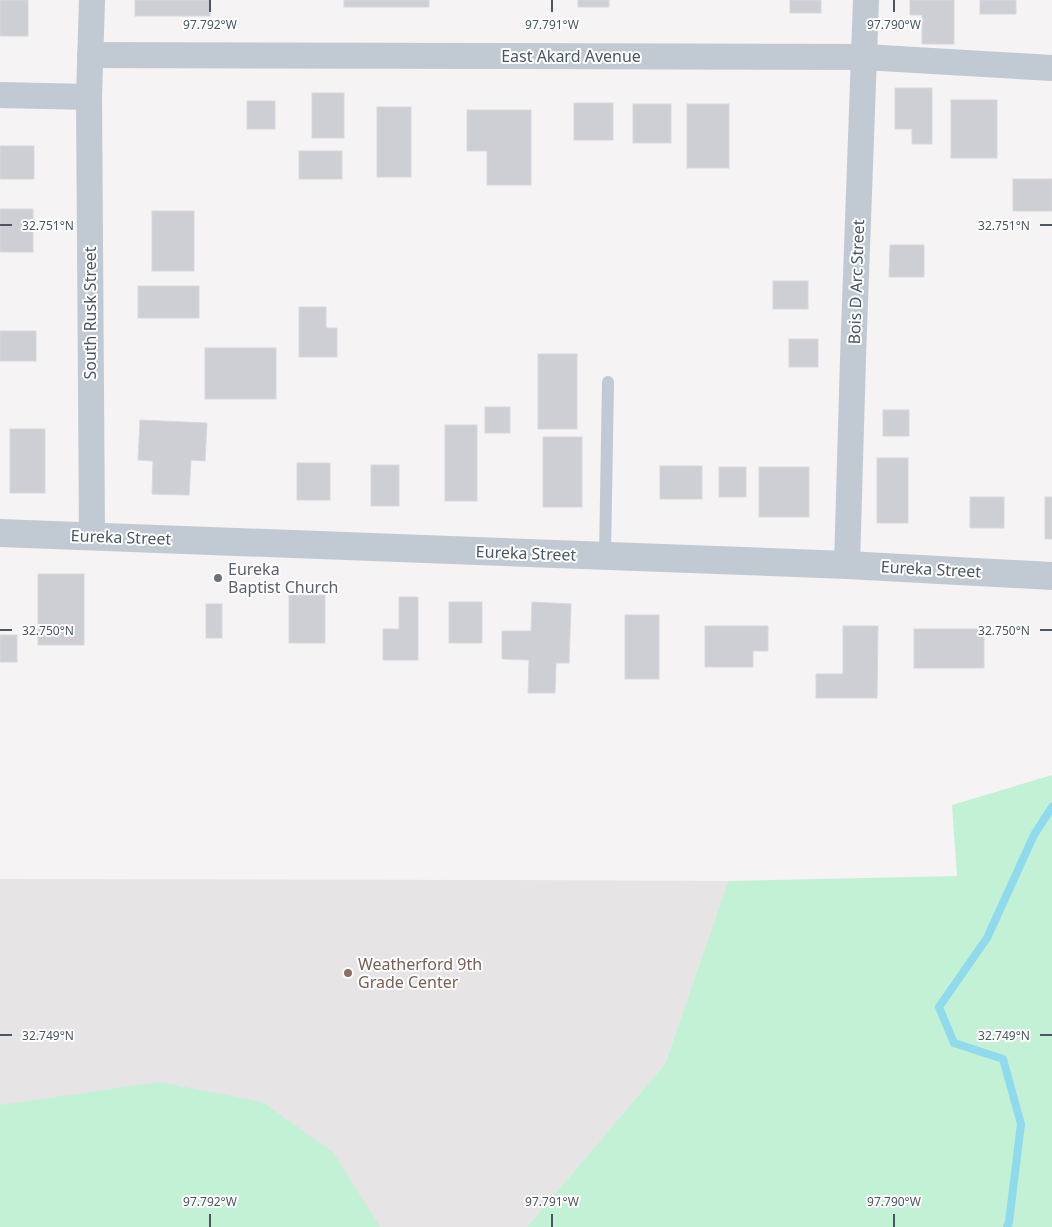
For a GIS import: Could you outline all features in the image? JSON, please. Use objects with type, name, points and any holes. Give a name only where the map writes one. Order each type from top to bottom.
[{"type":"street","name":"South Rusk Street","points":[[92,0],[89,97],[92,536]]},
{"type":"street","name":"Bois D Arc Street","points":[[848,565],[853,358],[866,0]]},
{"type":"street","name":"East Akard Avenue","points":[[90,55],[864,57],[1052,68]]},
{"type":"street","points":[[0,95],[89,97]]},
{"type":"street","name":"Eureka Street","points":[[0,533],[848,565],[1052,576]]},
{"type":"lane","points":[[605,556],[608,382]]},
{"type":"shaded area","name":"Weatherford 9th Grade Center","points":[[0,879],[728,881],[665,1064],[527,1227],[0,1227]]},
{"type":"green space","points":[[1052,775],[1052,1227],[527,1227],[665,1064],[728,881],[957,876],[952,805]]},
{"type":"green space","points":[[159,1082],[262,1102],[333,1152],[380,1227],[0,1227],[0,1105]]},
{"type":"building","points":[[0,0],[28,0],[28,36],[0,36]]},
{"type":"building","points":[[135,0],[210,0],[210,16],[135,16]]},
{"type":"building","points":[[344,0],[429,0],[429,7],[344,7]]},
{"type":"building","points":[[578,0],[609,0],[609,7],[578,7]]},
{"type":"building","points":[[790,0],[821,0],[821,13],[790,13]]},
{"type":"building","points":[[910,0],[954,0],[954,44],[922,44],[922,15],[910,15]]},
{"type":"building","points":[[980,0],[1016,0],[1016,14],[980,14]]},
{"type":"building","points":[[895,88],[932,88],[932,144],[912,144],[912,129],[895,129]]},
{"type":"building","points":[[312,93],[344,93],[344,138],[312,138]]},
{"type":"building","points":[[951,100],[997,100],[997,158],[951,158]]},
{"type":"building","points":[[247,101],[275,101],[275,129],[247,129]]},
{"type":"building","points":[[574,103],[613,103],[613,140],[574,140]]},
{"type":"building","points":[[633,104],[671,104],[671,143],[633,143]]},
{"type":"building","points":[[687,104],[729,104],[729,168],[687,168]]},
{"type":"building","points":[[377,107],[411,107],[411,177],[377,177]]},
{"type":"building","points":[[467,110],[531,110],[531,185],[487,185],[487,151],[467,151]]},
{"type":"building","points":[[0,146],[34,146],[34,179],[0,179]]},
{"type":"building","points":[[299,151],[342,151],[342,179],[299,179]]},
{"type":"building","points":[[1013,179],[1052,179],[1052,211],[1013,211]]},
{"type":"building","points":[[0,209],[33,209],[33,252],[0,252]]},
{"type":"building","points":[[152,211],[194,211],[194,271],[152,271]]},
{"type":"building","points":[[890,245],[924,245],[924,277],[889,277]]},
{"type":"building","points":[[773,281],[808,281],[808,309],[773,309]]},
{"type":"building","points":[[138,286],[199,286],[199,318],[138,318]]},
{"type":"building","points":[[299,307],[326,307],[326,328],[337,328],[337,357],[299,357]]},
{"type":"building","points":[[0,331],[36,331],[36,361],[0,361]]},
{"type":"building","points":[[789,339],[818,339],[818,367],[789,367]]},
{"type":"building","points":[[205,348],[276,348],[276,399],[205,399]]},
{"type":"building","points":[[538,354],[577,354],[577,429],[538,429]]},
{"type":"building","points":[[485,407],[510,407],[510,433],[485,433]]},
{"type":"building","points":[[883,410],[909,410],[909,436],[883,436]]},
{"type":"building","points":[[140,420],[207,423],[205,461],[191,460],[189,495],[152,494],[153,461],[138,460]]},
{"type":"building","points":[[445,425],[477,425],[477,501],[445,501]]},
{"type":"building","points":[[10,429],[45,429],[45,493],[10,493]]},
{"type":"building","points":[[543,437],[582,437],[582,507],[543,507]]},
{"type":"building","points":[[877,458],[908,458],[908,523],[877,523]]},
{"type":"building","points":[[297,463],[330,463],[330,500],[297,500]]},
{"type":"building","points":[[371,465],[399,465],[399,506],[371,506]]},
{"type":"building","points":[[660,466],[702,466],[702,499],[660,499]]},
{"type":"building","points":[[719,467],[746,467],[746,497],[719,497]]},
{"type":"building","points":[[759,467],[809,467],[809,517],[759,517]]},
{"type":"building","points":[[970,497],[1004,497],[1004,528],[970,528]]},
{"type":"building","points":[[1045,497],[1052,497],[1052,539],[1045,539]]},
{"type":"building","points":[[38,574],[84,574],[84,645],[38,645]]},
{"type":"building","points":[[289,595],[325,595],[325,643],[289,643]]},
{"type":"building","points":[[399,597],[418,597],[418,660],[383,660],[383,629],[399,629]]},
{"type":"building","points":[[449,602],[482,602],[482,643],[449,643]]},
{"type":"building","points":[[532,602],[571,604],[569,663],[556,663],[555,693],[528,693],[529,660],[502,659],[502,631],[531,631]]},
{"type":"building","points":[[206,604],[222,604],[222,638],[206,638]]},
{"type":"building","points":[[625,615],[659,615],[659,679],[625,679]]},
{"type":"building","points":[[705,626],[768,626],[768,651],[753,651],[753,667],[705,667]]},
{"type":"building","points":[[843,626],[878,626],[877,698],[816,698],[816,674],[843,674]]},
{"type":"building","points":[[914,629],[984,629],[984,668],[914,668]]},
{"type":"building","points":[[0,635],[17,635],[17,662],[0,662]]},
{"type":"waterway","points":[[1007,1227],[1021,1124],[1003,1059],[954,1043],[939,1007],[987,938],[1034,835],[1052,807]]},
{"type":"place","name":"Eureka Baptist Church","points":[[218,578]]},
{"type":"place","name":"Weatherford 9th Grade Center","points":[[348,973]]}]
